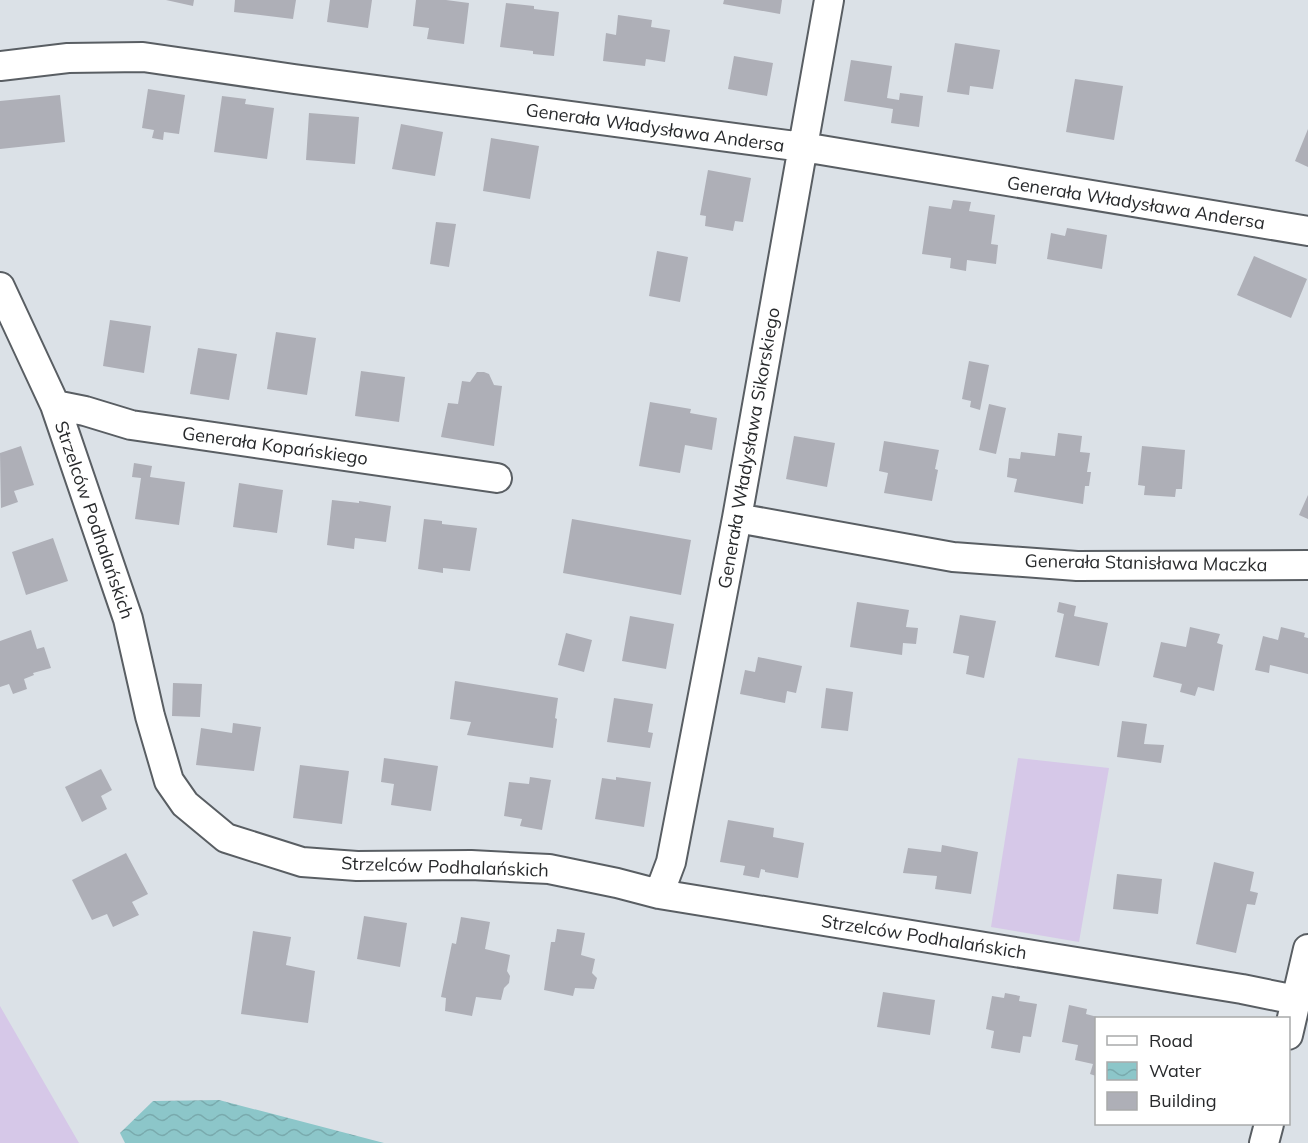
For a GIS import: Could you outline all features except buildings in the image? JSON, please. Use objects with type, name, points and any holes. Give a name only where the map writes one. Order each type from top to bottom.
[{"type":"street","name":"Generała Władysława Sikorskiego","points":[[659,894],[671,862],[737,518],[829,0]]},
{"type":"street","name":"Generała Władysława Andersa","points":[[0,66],[68,58],[143,57],[305,81],[803,147],[1308,231]]},
{"type":"street","name":"Strzelców Podhalańskich","points":[[0,287],[55,405],[128,619],[150,716],[169,781],[184,804],[226,838],[302,862],[357,866],[471,865],[549,869],[659,894],[1242,989],[1296,1000]]},
{"type":"street","name":"Generała Kopańskiego","points":[[55,405],[85,411],[131,425],[497,478]]},
{"type":"street","name":"Generała Stanisława Maczka","points":[[737,518],[953,557],[1077,566],[1308,565]]},
{"type":"street","points":[[1290,1026],[1308,949]]},
{"type":"street","points":[[1264,1143],[1269,1125]]},
{"type":"shaded area","points":[[1018,758],[1109,768],[1079,942],[991,927]]},
{"type":"shaded area","points":[[0,1006],[79,1143],[0,1143]]},
{"type":"water","points":[[219,1100],[384,1143],[125,1143],[120,1133],[153,1101]]}]
